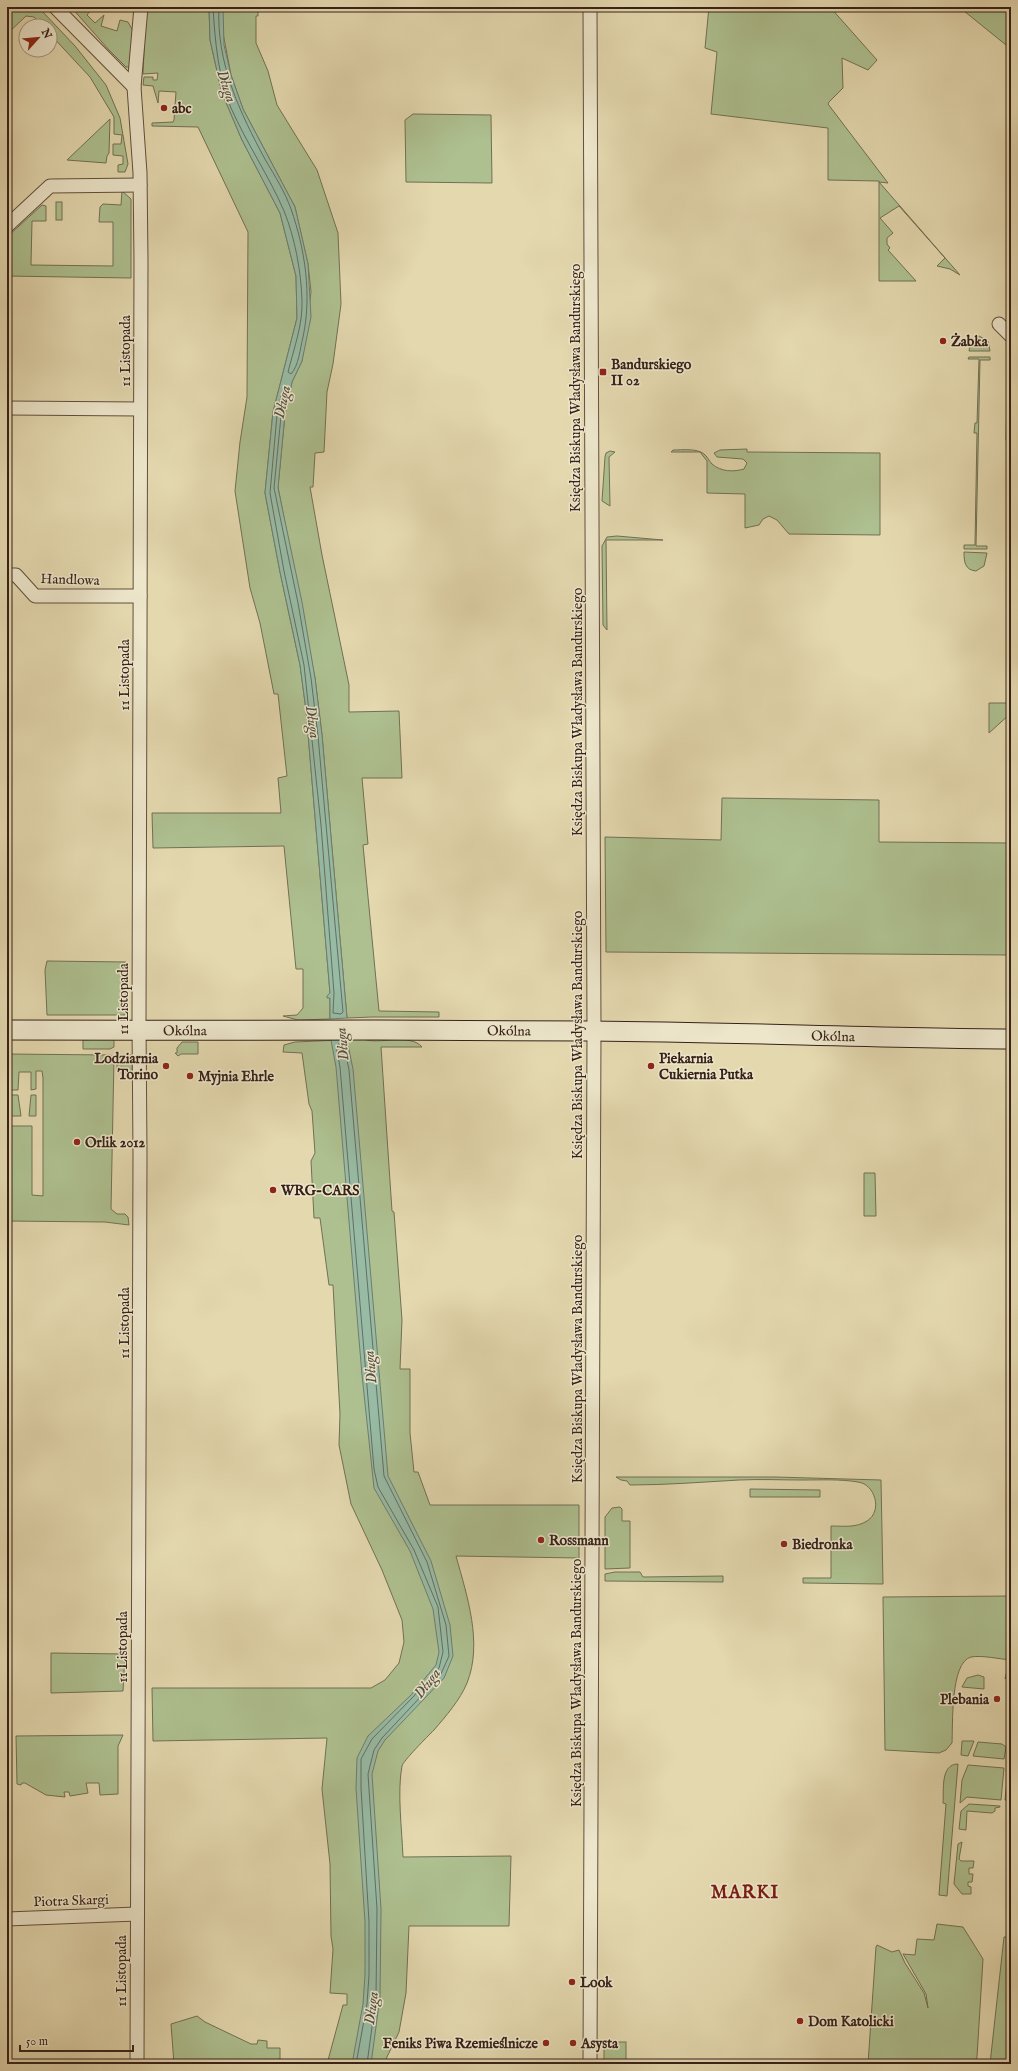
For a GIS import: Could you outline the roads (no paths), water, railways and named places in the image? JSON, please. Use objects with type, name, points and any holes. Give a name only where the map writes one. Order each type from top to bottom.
[{"type":"street","points":[[55,7],[134,87]]},
{"type":"street","name":"11 Listopada","points":[[137,2064],[140,1154],[140,185],[134,87],[141,7]]},
{"type":"street","name":"Księdza Biskupa Władysława Bandurskiego","points":[[590,7],[594,1031],[590,2064]]},
{"type":"street","points":[[7,226],[50,186],[140,185]]},
{"type":"street","points":[[999,324],[1011,336]]},
{"type":"street","points":[[7,408],[140,409]]},
{"type":"street","name":"Handlowa","points":[[7,575],[16,575],[35,596],[140,596]]},
{"type":"street","name":"Okólna","points":[[7,1030],[139,1031],[364,1029],[594,1031],[1011,1039]]},
{"type":"street","name":"Piotra Skargi","points":[[7,1919],[137,1914]]},
{"type":"water","name":"Długa","points":[[209,7],[223,7],[224,45],[231,75],[243,109],[295,207],[308,264],[311,317],[302,361],[292,382],[285,414],[278,488],[302,602],[315,678],[322,735],[347,1018],[330,1019],[330,998],[327,998],[327,996],[330,993],[306,710],[300,665],[265,493],[273,412],[297,318],[296,276],[280,213],[242,140],[222,93],[210,40]]},
{"type":"water","name":"Długa","points":[[331,1040],[347,1040],[353,1069],[388,1476],[431,1561],[450,1625],[453,1656],[444,1678],[385,1740],[378,1751],[372,1774],[381,1909],[380,1997],[371,2064],[352,2064],[363,2004],[365,1975],[365,1922],[356,1788],[357,1758],[368,1736],[411,1695],[436,1665],[439,1652],[433,1609],[410,1551],[374,1488],[362,1375],[336,1067]]},
{"type":"place","name":"abc","points":[[164,108]]},
{"type":"place","name":"Żabka","points":[[943,341]]},
{"type":"place","name":"Bandurskiego II 02","points":[[603,372]]},
{"type":"place","name":"Lodziarnia Torino","points":[[166,1066]]},
{"type":"place","name":"Piekarnia Cukiernia Putka","points":[[651,1066]]},
{"type":"place","name":"Myjnia Ehrle","points":[[190,1076]]},
{"type":"place","name":"Orlik 2012","points":[[77,1142]]},
{"type":"place","name":"WRG-CARS","points":[[273,1190]]},
{"type":"place","name":"Rossmann","points":[[541,1540]]},
{"type":"place","name":"Biedronka","points":[[784,1544]]},
{"type":"place","name":"Plebania","points":[[997,1699]]},
{"type":"place","name":"Look","points":[[572,1982]]},
{"type":"place","name":"Dom Katolicki","points":[[800,2021]]},
{"type":"place","name":"Feniks Piwa Rzemieślnicze","points":[[546,2043]]},
{"type":"place","name":"Asysta","points":[[573,2043]]},
{"type":"district","name":"MARKI","points":[[745,1892]]}]
